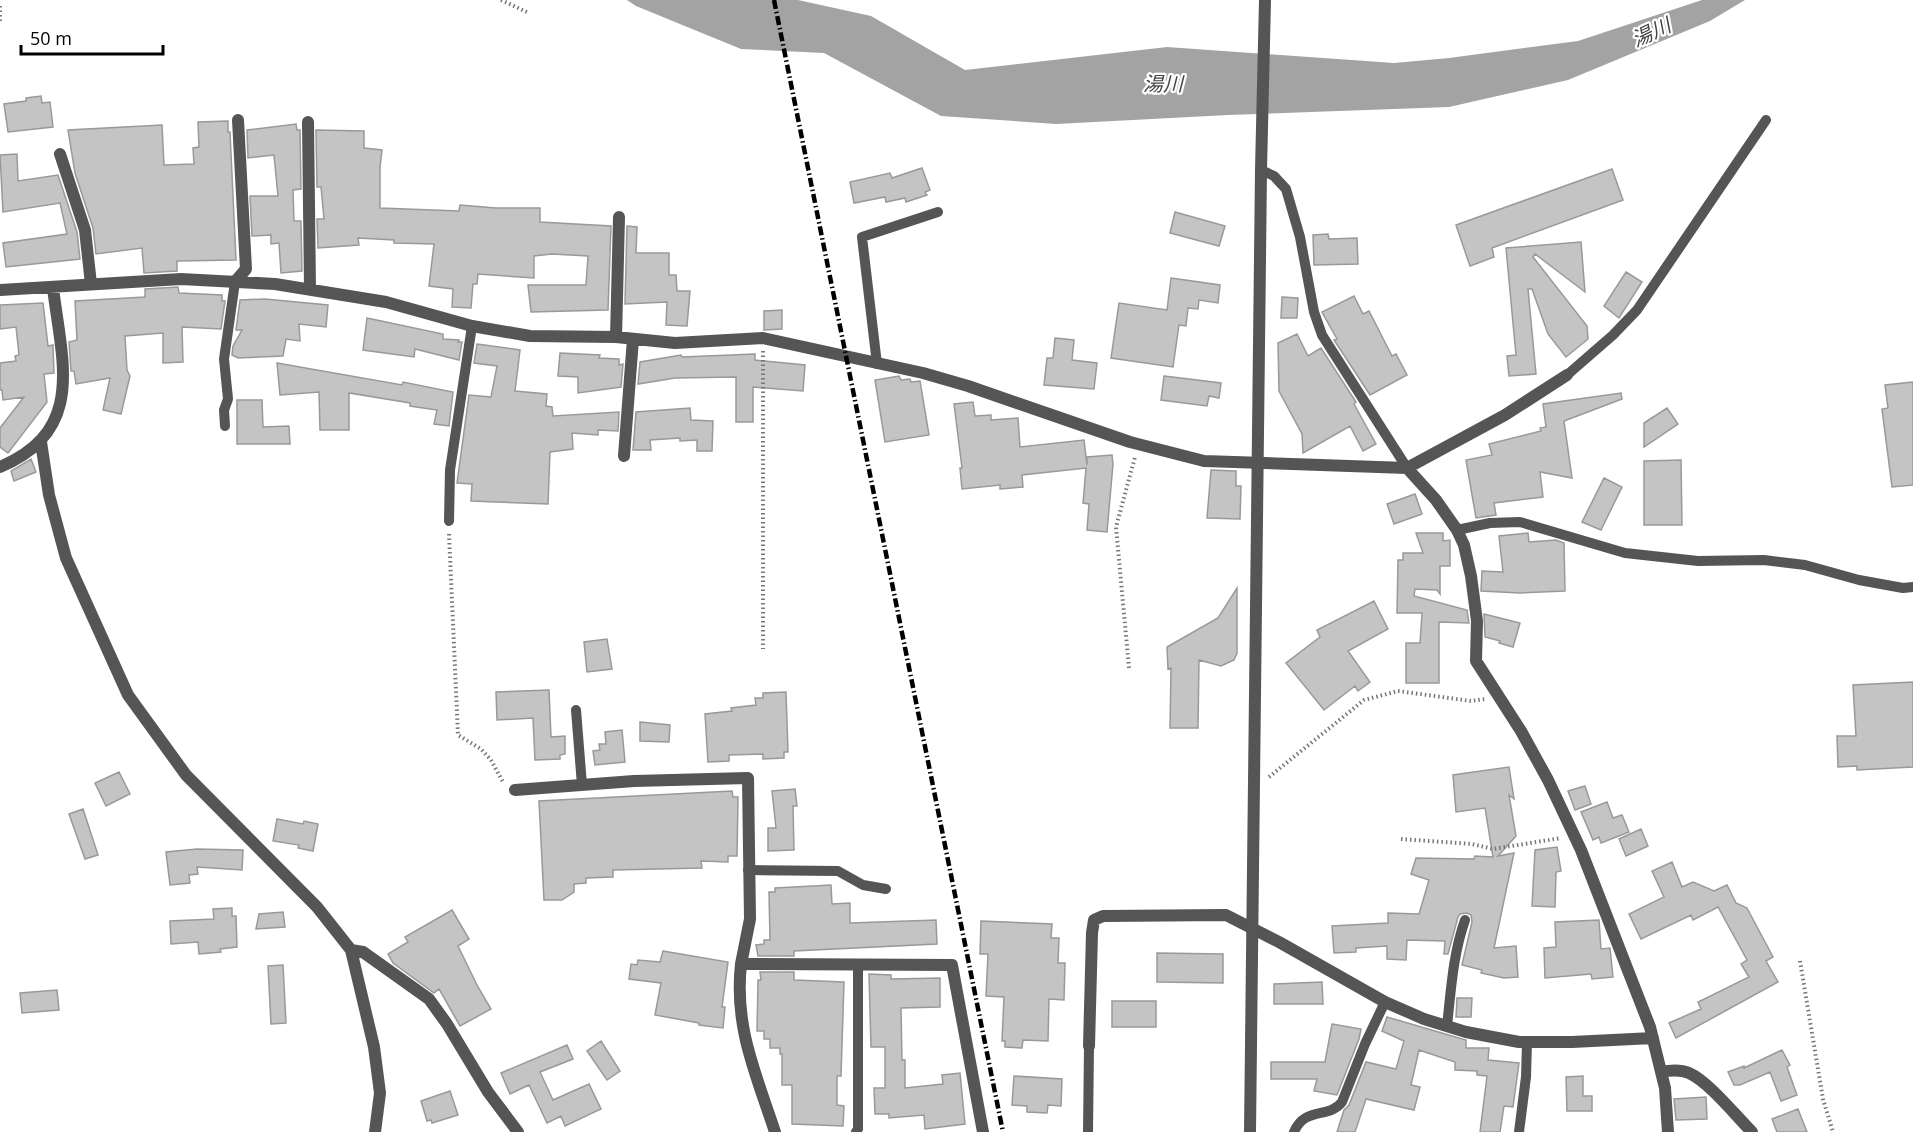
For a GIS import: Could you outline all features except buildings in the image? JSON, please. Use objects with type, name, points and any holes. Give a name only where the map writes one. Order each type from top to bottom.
[{"type":"street","points":[[1250,1132],[1265,0]]},
{"type":"street","points":[[235,282],[246,269],[238,120]]},
{"type":"street","points":[[308,122],[310,289]]},
{"type":"street","points":[[60,153],[85,230],[91,284]]},
{"type":"street","points":[[616,338],[620,217]]},
{"type":"street","points":[[0,290],[181,279],[274,284],[386,302],[472,326],[530,336],[616,338],[675,343],[763,338],[923,373],[1139,444],[1204,461],[1258,464],[1407,468],[1505,415],[1567,375]]},
{"type":"street","points":[[0,467],[30,452],[41,442],[53,423],[62,399],[64,379],[53,288]]},
{"type":"street","points":[[624,456],[633,339]]},
{"type":"street","points":[[41,442],[49,495],[66,558],[128,695],[186,775],[317,907],[351,950],[374,1047],[380,1094],[375,1132]]},
{"type":"street","points":[[1407,468],[1436,500],[1457,530],[1464,545],[1478,621],[1476,660],[1548,780],[1574,836],[1653,1038],[1661,1072],[1668,1132]]},
{"type":"street","points":[[515,790],[634,781],[748,778],[750,919],[741,964],[739,1005],[748,1050],[775,1132]]},
{"type":"street","points":[[1089,1046],[1092,933],[1094,920],[1103,916],[1226,915],[1385,1002],[1424,1019],[1466,1032],[1527,1042],[1653,1038]]},
{"type":"street","points":[[351,950],[363,952],[429,999],[447,1024],[488,1092],[518,1132]]},
{"type":"street","points":[[741,964],[952,965],[983,1132]]},
{"type":"street","points":[[1661,1072],[1674,1070],[1688,1072],[1700,1079],[1752,1132]]},
{"type":"lane","points":[[1567,375],[1614,335],[1637,310],[1766,120]]},
{"type":"lane","points":[[1261,170],[1274,176],[1286,189],[1300,237],[1314,312],[1322,335],[1407,468]]},
{"type":"lane","points":[[877,364],[862,237],[938,212]]},
{"type":"lane","points":[[225,426],[224,410],[228,399],[224,359],[235,282]]},
{"type":"lane","points":[[449,521],[450,471],[472,326]]},
{"type":"lane","points":[[1457,530],[1490,523],[1520,522],[1625,553],[1698,561],[1764,560],[1805,565],[1859,580],[1903,588],[1913,587]]},
{"type":"lane","points":[[576,710],[582,785]]},
{"type":"lane","points":[[748,870],[838,871],[863,885],[886,890]]},
{"type":"lane","points":[[1447,1026],[1452,973],[1465,920]]},
{"type":"lane","points":[[856,1132],[858,1129],[858,964]]},
{"type":"lane","points":[[1294,1132],[1302,1119],[1338,1108],[1385,1002]]},
{"type":"lane","points":[[1519,1132],[1526,1077],[1527,1042]]},
{"type":"lane","points":[[1088,1132],[1089,1046]]},
{"type":"path","points":[[501,0],[529,13]]},
{"type":"path","points":[[0,6],[0,22]]},
{"type":"path","points":[[763,338],[763,649]]},
{"type":"path","points":[[1129,668],[1116,527],[1139,444]]},
{"type":"path","points":[[449,521],[458,735],[482,749],[491,760],[502,781],[515,790]]},
{"type":"path","points":[[1255,789],[1364,700],[1398,691],[1471,700],[1499,696]]},
{"type":"path","points":[[1401,839],[1472,844],[1493,849],[1574,836]]},
{"type":"path","points":[[1800,961],[1823,1099],[1833,1132]]},
{"type":"water","name":"湯川","points":[[627,0],[798,0],[871,16],[965,70],[1167,47],[1394,63],[1578,41],[1702,0],[1745,0],[1710,21],[1568,80],[1449,107],[1056,124],[941,116],[824,53],[741,49],[636,6]]},
{"type":"railway","points":[[774,0],[1003,1132]]}]
